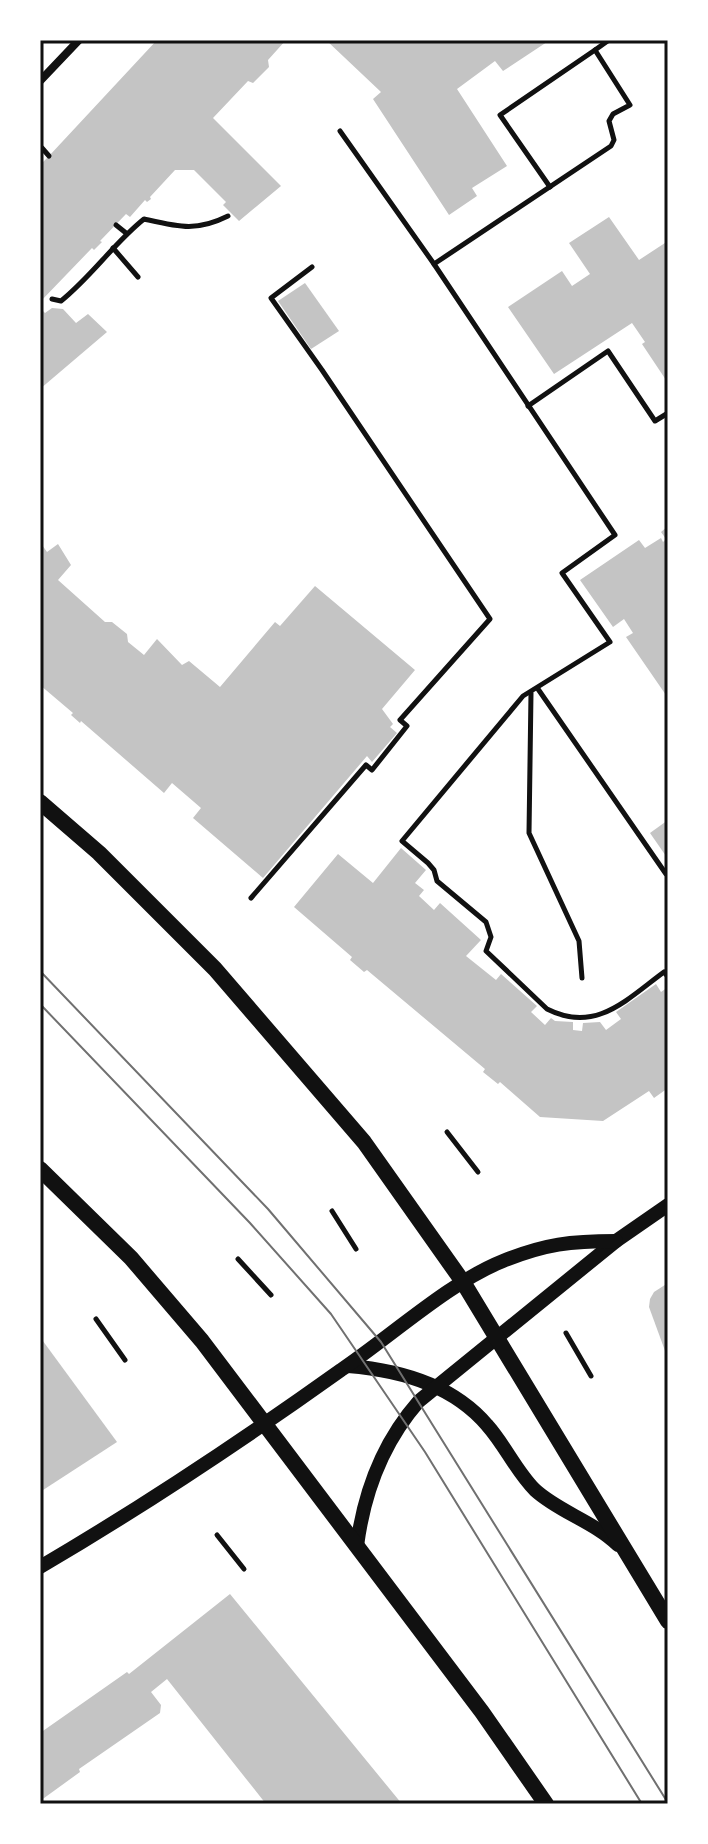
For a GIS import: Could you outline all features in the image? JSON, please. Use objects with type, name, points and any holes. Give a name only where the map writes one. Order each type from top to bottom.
[{"type":"main road","points":[[40,802],[99,853],[215,969],[364,1142],[463,1282],[668,1621]]},
{"type":"main road","points":[[40,1169],[131,1258],[202,1341],[482,1712],[546,1804]]},
{"type":"street","points":[[40,81],[79,40]]},
{"type":"street","points":[[357,1546],[367,1498],[383,1455],[403,1418],[435,1385],[616,1241],[668,1205]]},
{"type":"street","points":[[40,1567],[151,1501],[348,1366],[463,1282],[500,1262],[535,1249],[567,1241],[616,1241]]},
{"type":"street","points":[[348,1366],[401,1374],[435,1385],[465,1404],[486,1424],[524,1478],[538,1492],[606,1533],[627,1554]]},
{"type":"path","points":[[550,187],[500,115],[609,40]]},
{"type":"path","points":[[434,264],[611,146],[614,140],[609,121],[613,114],[630,105],[595,50]]},
{"type":"path","points":[[340,131],[434,264],[615,535],[562,573],[610,642],[523,696],[402,841],[428,863],[437,881],[486,922],[491,937],[486,951],[547,1009],[558,1014],[605,1015],[664,972],[668,977]]},
{"type":"path","points":[[42,148],[49,156]]},
{"type":"path","points":[[52,299],[61,301],[81,285],[126,233],[144,219],[183,228],[208,226],[228,216]]},
{"type":"path","points":[[116,225],[126,233]]},
{"type":"path","points":[[113,248],[138,277]]},
{"type":"path","points":[[251,898],[366,765],[372,770],[407,726],[400,720],[490,619],[271,298],[312,267]]},
{"type":"path","points":[[528,406],[608,351],[655,421],[668,413]]},
{"type":"path","points":[[538,689],[668,873]]},
{"type":"path","points":[[531,693],[529,833],[579,941],[582,978]]},
{"type":"path","points":[[447,1132],[478,1172]]},
{"type":"path","points":[[332,1211],[356,1249]]},
{"type":"path","points":[[238,1259],[271,1295]]},
{"type":"path","points":[[96,1319],[125,1360]]},
{"type":"path","points":[[566,1333],[591,1376]]},
{"type":"path","points":[[217,1535],[244,1569]]},
{"type":"building","points":[[157,40],[286,40],[268,60],[269,67],[253,83],[248,81],[213,118],[281,186],[239,221],[223,205],[226,202],[194,170],[175,170],[151,199],[145,200],[130,217],[126,214],[102,242],[94,250],[92,248],[40,302],[40,160],[42,163],[49,156]]},
{"type":"building","points":[[326,40],[550,40],[503,71],[495,61],[457,89],[507,166],[472,188],[477,196],[449,215],[373,99],[381,92]]},
{"type":"building","points":[[609,217],[639,260],[668,241],[668,383],[632,323],[554,374],[508,307],[562,271],[572,286],[590,274],[569,243]]},
{"type":"building","points":[[305,283],[339,331],[311,349],[278,301]]},
{"type":"building","points":[[40,308],[45,313],[52,308],[63,309],[76,323],[88,314],[107,332],[40,389]]},
{"type":"building","points":[[668,526],[668,698],[626,637],[633,633],[624,619],[613,627],[580,580],[639,540],[645,548],[661,538],[663,542],[666,539],[661,532]]},
{"type":"building","points":[[40,542],[47,552],[58,544],[71,565],[58,580],[105,622],[112,622],[127,634],[128,642],[144,655],[157,639],[182,665],[189,661],[220,687],[275,622],[280,626],[315,586],[415,670],[382,709],[393,724],[390,727],[397,733],[372,762],[367,756],[263,878],[193,818],[201,808],[172,783],[164,793],[40,685]]},
{"type":"building","points":[[668,820],[668,859],[650,833]]},
{"type":"building","points":[[401,848],[426,870],[415,883],[424,890],[419,896],[434,910],[440,903],[481,940],[466,956],[496,980],[501,974],[537,1006],[531,1012],[545,1025],[551,1018],[573,1022],[573,1030],[582,1031],[583,1023],[600,1022],[606,1030],[621,1019],[616,1012],[656,984],[661,992],[668,987],[668,1088],[654,1098],[649,1091],[603,1121],[540,1117],[500,1082],[498,1084],[483,1072],[485,1069],[367,970],[364,972],[350,960],[352,957],[294,907],[338,854],[373,883]]},
{"type":"building","points":[[668,1283],[668,1359],[649,1307],[654,1292]]},
{"type":"building","points":[[40,1337],[117,1442],[40,1492]]},
{"type":"building","points":[[230,1594],[402,1804],[266,1804],[167,1679],[151,1692],[161,1705],[160,1713],[79,1769],[80,1772],[40,1801],[40,1733],[127,1672],[129,1674]]},
{"type":"tram line","points":[[40,971],[268,1209],[381,1342],[668,1803]]},
{"type":"tram line","points":[[40,1004],[250,1223],[331,1314],[425,1452],[642,1804]]}]
